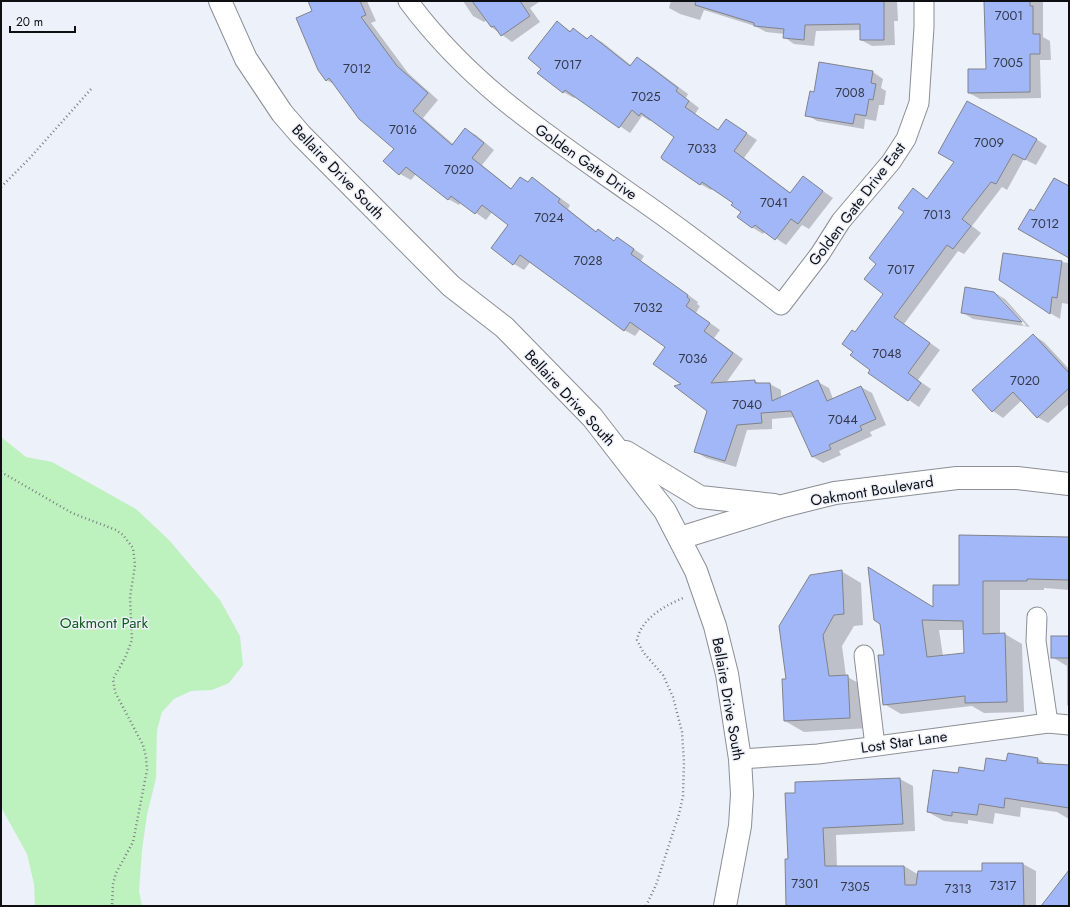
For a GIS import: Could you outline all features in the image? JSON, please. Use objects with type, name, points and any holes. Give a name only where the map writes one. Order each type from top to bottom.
[{"type":"street","name":"Bellaire Drive South","points":[[220,1],[246,59],[282,113],[301,135],[451,286],[504,327],[592,417],[665,511],[696,571],[715,626],[727,674],[740,759],[742,794],[740,826],[725,906]]},
{"type":"street","name":"Golden Gate Drive","points":[[408,1],[442,44],[480,82],[525,119],[697,240],[781,305]]},
{"type":"street","name":"Golden Gate Drive East","points":[[781,305],[820,254],[841,221],[891,162],[906,139],[919,102],[924,28],[924,1]]},
{"type":"street","points":[[613,445],[700,497],[784,506]]},
{"type":"street","name":"Oakmont Boulevard","points":[[680,538],[784,506],[835,493],[958,478],[1017,478],[1069,484]]},
{"type":"street","points":[[1037,617],[1036,641],[1048,723]]},
{"type":"street","points":[[864,656],[875,746]]},
{"type":"street","name":"Lost Star Lane","points":[[740,759],[818,754],[1048,723],[1069,725]]},
{"type":"path","points":[[1,187],[35,154],[92,88]]},
{"type":"path","points":[[1,472],[66,510],[116,530],[124,535],[133,548],[135,565],[130,597],[132,640],[125,658],[116,672],[113,685],[115,692],[143,745],[147,770],[133,842],[116,873],[113,884],[112,906]]},
{"type":"path","points":[[646,906],[656,885],[679,814],[683,796],[684,762],[682,732],[673,697],[663,675],[643,652],[637,640],[641,630],[655,614],[672,603],[702,590]]},
{"type":"green space","name":"Oakmont Park","points":[[1,437],[26,457],[52,462],[136,509],[169,540],[220,600],[240,636],[243,665],[229,683],[212,690],[191,691],[174,699],[162,712],[157,730],[156,778],[147,815],[142,850],[139,891],[142,906],[35,906],[34,884],[27,854],[1,807]]},
{"type":"building","points":[[308,1],[360,1],[366,15],[361,17],[397,66],[428,93],[413,111],[452,145],[465,128],[484,143],[472,158],[511,189],[520,177],[528,182],[532,177],[560,199],[558,202],[596,232],[598,229],[614,241],[617,237],[634,249],[631,254],[688,295],[687,297],[690,300],[686,306],[710,323],[704,331],[733,353],[711,383],[755,380],[755,383],[770,383],[772,401],[818,380],[827,401],[861,386],[876,419],[860,426],[862,430],[829,445],[831,449],[812,457],[791,411],[761,413],[762,423],[737,425],[725,461],[694,452],[707,411],[674,386],[681,384],[653,364],[665,347],[630,322],[624,331],[520,255],[513,265],[491,248],[508,225],[482,205],[475,214],[451,196],[448,200],[406,167],[399,175],[383,161],[394,149],[359,119],[329,78],[326,81],[318,70],[296,18],[312,11]]},
{"type":"building","points":[[472,1],[520,1],[530,16],[501,36],[494,26],[491,27]]},
{"type":"building","points":[[696,1],[884,1],[884,40],[860,40],[860,24],[805,25],[804,40],[783,38],[784,29],[754,26],[754,23],[695,5]]},
{"type":"building","points":[[984,1],[1030,1],[1030,6],[1033,6],[1033,34],[1040,34],[1040,54],[1030,54],[1030,92],[968,93],[968,69],[986,69]]},
{"type":"building","points":[[557,21],[570,32],[573,28],[587,39],[591,35],[630,66],[637,57],[678,88],[676,91],[689,101],[685,107],[718,130],[726,119],[747,133],[734,151],[790,193],[803,176],[823,191],[798,224],[791,219],[775,240],[755,225],[752,228],[737,217],[741,212],[731,205],[733,203],[702,182],[700,185],[662,159],[661,157],[674,137],[641,113],[639,116],[632,110],[619,128],[565,90],[563,93],[537,73],[541,69],[528,58]]},
{"type":"building","points":[[819,62],[873,71],[871,83],[876,84],[873,100],[869,99],[866,116],[855,114],[853,124],[805,116],[810,91],[814,92]]},
{"type":"building","points":[[967,101],[1037,139],[1025,160],[1013,154],[996,184],[991,182],[962,219],[971,226],[953,249],[947,245],[894,317],[930,343],[908,373],[921,383],[908,401],[868,373],[870,370],[850,355],[853,352],[842,344],[852,330],[855,332],[883,294],[864,279],[876,264],[869,258],[904,212],[898,208],[913,188],[927,199],[954,162],[938,153]]},
{"type":"building","points":[[1054,178],[1069,186],[1069,258],[1018,229],[1030,209],[1034,211]]},
{"type":"building","points":[[1003,253],[1062,261],[1057,298],[1052,297],[1050,314],[999,280]]},
{"type":"building","points":[[965,287],[994,292],[1022,322],[961,313]]},
{"type":"building","points":[[1033,334],[1069,373],[1069,388],[1037,418],[1013,392],[992,412],[972,390]]},
{"type":"building","points":[[959,535],[1069,537],[1069,580],[1027,579],[1027,581],[983,581],[983,634],[1005,633],[1007,702],[965,703],[965,696],[883,705],[878,655],[884,655],[880,624],[874,620],[868,567],[933,607],[933,585],[959,585]],"holes":[[[922,620],[963,621],[964,653],[927,657]]]},
{"type":"building","points":[[842,570],[844,614],[834,615],[823,635],[829,676],[848,675],[850,718],[784,721],[782,679],[786,679],[779,626],[810,575]]},
{"type":"building","points":[[1051,636],[1069,636],[1069,658],[1051,658]]},
{"type":"building","points":[[1008,753],[1038,758],[1037,763],[1069,765],[1069,808],[1005,798],[1004,808],[979,804],[977,815],[952,812],[952,816],[927,812],[933,770],[958,773],[959,767],[984,771],[986,758],[1006,761]]},
{"type":"building","points":[[900,778],[903,824],[823,828],[825,866],[904,866],[905,885],[916,885],[918,871],[982,871],[982,863],[1023,863],[1024,906],[786,906],[785,859],[788,859],[785,793],[795,793],[795,782]]},
{"type":"building","points":[[1069,870],[1069,906],[1041,906]]}]
